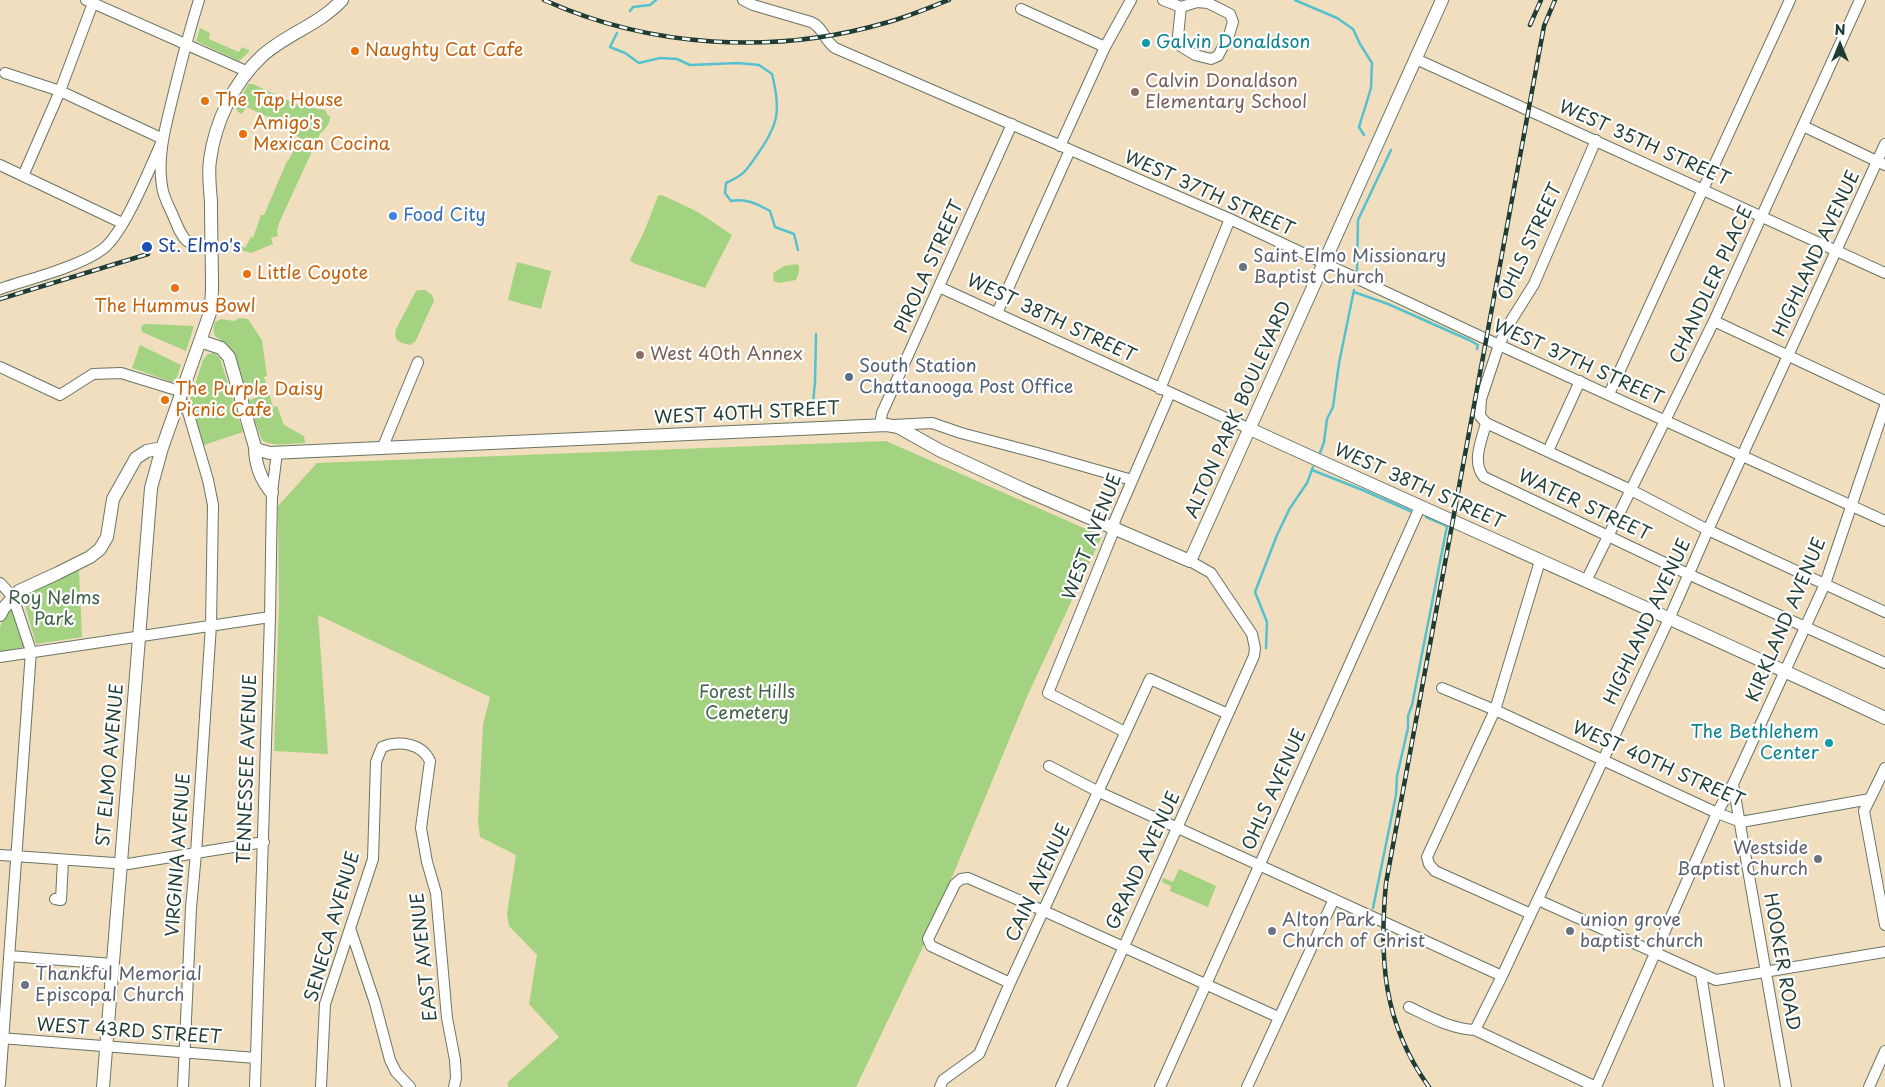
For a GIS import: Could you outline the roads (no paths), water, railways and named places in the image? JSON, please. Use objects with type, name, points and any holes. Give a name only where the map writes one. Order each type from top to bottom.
[{"type":"main road","points":[[181,397],[211,307],[210,159],[216,133],[230,98],[246,72],[272,49],[313,24],[335,8],[342,0]]},
{"type":"main road","name":"ALTON PARK BOULEVARD","points":[[1190,561],[1442,0]]},
{"type":"main road","points":[[200,340],[221,348],[229,357],[256,447],[255,456],[259,470],[264,483],[272,493]]},
{"type":"main road","name":"ST ELMO AVENUE","points":[[103,1087],[151,488],[162,448],[181,397]]},
{"type":"main road","name":"WEST 40TH STREET","points":[[256,447],[264,452],[382,449],[884,425],[898,427],[965,462],[1190,561]]},
{"type":"main road","name":"WEST 38TH STREET","points":[[1250,429],[1785,670],[1885,718]]},
{"type":"main road","points":[[0,615],[19,591],[58,573],[100,549],[107,537],[113,499],[136,458],[147,451],[162,448]]},
{"type":"street","points":[[199,0],[186,44],[160,154],[162,187],[181,236],[191,244],[212,246]]},
{"type":"street","name":"WEST 37TH STREET","points":[[743,0],[753,5],[811,22],[819,26],[828,43],[835,48],[1230,220],[1885,521]]},
{"type":"street","points":[[1060,146],[1105,47],[1131,0]]},
{"type":"street","points":[[1163,0],[1181,7],[1197,2],[1208,4],[1230,14],[1233,22],[1231,29],[1218,56],[1211,60],[1195,55],[1179,45],[1181,7]]},
{"type":"street","points":[[1608,394],[1790,0]]},
{"type":"street","name":"CHANDLER PLACE","points":[[1586,581],[1714,321],[1860,0]]},
{"type":"street","points":[[23,176],[60,91],[90,2],[246,72]]},
{"type":"street","points":[[1021,8],[1105,47]]},
{"type":"street","name":"WEST 35TH STREET","points":[[1416,59],[1885,272]]},
{"type":"street","points":[[6,73],[60,91],[163,138]]},
{"type":"street","name":"PIROLA STREET","points":[[884,425],[882,413],[1012,124]]},
{"type":"street","points":[[1803,126],[1881,163]]},
{"type":"street","points":[[0,289],[91,256],[104,248],[122,223],[144,181],[163,138]]},
{"type":"street","name":"OHLS STREET","points":[[1483,419],[1482,399],[1499,345],[1509,324],[1534,284],[1596,140]]},
{"type":"street","name":"HIGHLAND AVENUE","points":[[1475,1030],[1669,619],[1836,250],[1881,163],[1885,144]]},
{"type":"street","points":[[998,313],[1070,150]]},
{"type":"street","points":[[0,165],[122,223]]},
{"type":"street","points":[[1160,389],[1230,220]]},
{"type":"street","name":"WEST 38TH STREET","points":[[939,287],[1250,429]]},
{"type":"street","points":[[1714,321],[1885,401]]},
{"type":"street","points":[[382,449],[418,362]]},
{"type":"street","points":[[0,367],[60,395],[93,374],[121,373],[181,397]]},
{"type":"street","points":[[1548,451],[1580,381]]},
{"type":"street","name":"WEST AVENUE","points":[[1126,732],[1048,693],[1132,480],[1170,393]]},
{"type":"street","name":"VIRGINIA AVENUE","points":[[181,397],[186,405],[208,480],[213,505],[210,625],[191,908],[183,1087]]},
{"type":"street","name":"KIRKLAND AVENUE","points":[[1596,1087],[1657,953],[1717,813],[1733,784],[1825,584],[1885,406]]},
{"type":"street","name":"WATER STREET","points":[[1885,612],[1708,530],[1631,490],[1483,419],[1477,462],[1480,472],[1484,477],[1688,574],[1885,663]]},
{"type":"street","points":[[884,425],[932,423],[961,433],[1132,480]]},
{"type":"street","name":"TENNESSEE AVENUE","points":[[255,1087],[264,842],[272,493],[277,452]]},
{"type":"street","name":"OHLS AVENUE","points":[[1160,1087],[1420,507]]},
{"type":"street","name":"WEST 40TH STREET","points":[[1190,561],[1211,573],[1252,634],[1255,648]]},
{"type":"street","points":[[1531,914],[1435,871],[1429,864],[1427,857],[1495,710],[1540,561]]},
{"type":"street","points":[[0,583],[13,597],[31,651],[0,1084]]},
{"type":"street","points":[[0,657],[270,617]]},
{"type":"street","name":"GRAND AVENUE","points":[[1061,1087],[1254,656],[1255,648]]},
{"type":"street","name":"CAIN AVENUE","points":[[940,1087],[943,1080],[979,1054],[1150,679],[1228,714]]},
{"type":"street","name":"WEST 40TH STREET","points":[[1442,688],[1495,710],[1717,813],[1741,822],[1870,800]]},
{"type":"street","name":"EAST AVENUE","points":[[382,747],[392,743],[413,746],[424,752],[430,761],[421,828],[427,862],[436,893],[447,1018],[455,1060],[456,1078],[454,1087]]},
{"type":"street","name":"SENECA AVENUE","points":[[321,1087],[325,1004],[373,859],[376,762],[382,747]]},
{"type":"street","points":[[1049,766],[1099,792],[1502,976]]},
{"type":"street","points":[[1885,768],[1864,810],[1885,925]]},
{"type":"street","name":"HOOKER ROAD","points":[[1733,784],[1786,1087]]},
{"type":"street","points":[[0,855],[121,864],[264,842]]},
{"type":"street","points":[[55,899],[61,900],[63,860]]},
{"type":"street","points":[[1010,983],[931,946],[928,939],[955,884],[961,879],[968,878],[1044,911],[1278,1018]]},
{"type":"street","points":[[1247,1087],[1334,899]]},
{"type":"street","points":[[1538,900],[1716,980],[1885,952]]},
{"type":"street","points":[[350,928],[376,1004],[390,1060],[396,1072],[410,1087]]},
{"type":"street","points":[[10,956],[113,964]]},
{"type":"street","points":[[1701,974],[1719,1087]]},
{"type":"street","points":[[1409,1007],[1448,1025],[1463,1030],[1475,1030],[1596,1087]]},
{"type":"street","name":"WEST 43RD STREET","points":[[2,1038],[256,1058]]},
{"type":"street","points":[[1869,1087],[1885,1050]]},
{"type":"waterway","points":[[630,11],[633,7],[650,5],[656,0]]},
{"type":"waterway","points":[[1295,0],[1337,18],[1353,29],[1372,63],[1371,88],[1359,127],[1364,135]]},
{"type":"waterway","points":[[617,33],[610,47],[625,53],[639,63],[660,58],[677,59],[690,65],[738,63],[759,65],[772,74],[777,97],[774,125],[747,169],[741,175],[726,183],[725,193],[731,201],[747,201],[770,211],[775,227],[794,234],[798,250]]},
{"type":"waterway","points":[[1357,271],[1358,220],[1391,150]]},
{"type":"waterway","points":[[1320,453],[1324,442],[1327,419],[1333,407],[1339,363],[1354,290]]},
{"type":"waterway","points":[[1354,292],[1388,304],[1469,340],[1478,345],[1477,349]]},
{"type":"waterway","points":[[812,414],[816,334]]},
{"type":"waterway","points":[[1266,648],[1267,622],[1255,592],[1277,535],[1290,508],[1307,483],[1313,467]]},
{"type":"waterway","points":[[1312,470],[1410,511]]},
{"type":"waterway","points":[[1373,908],[1396,795],[1397,776],[1408,728],[1408,716],[1412,705],[1447,526],[1426,517]]},
{"type":"railway","points":[[544,0],[585,16],[626,28],[669,37],[756,42],[800,40],[843,33],[893,21],[949,0]]},
{"type":"railway","points":[[1530,25],[1541,0]]},
{"type":"railway","points":[[1429,1087],[1414,1063],[1393,1015],[1384,965],[1383,938],[1386,883],[1544,26],[1555,0]]},
{"type":"railway","points":[[0,299],[148,254]]},
{"type":"place","name":"Galvin Donaldson","points":[[1146,43]]},
{"type":"place","name":"Naughty Cat Cafe","points":[[355,51]]},
{"type":"place","name":"Calvin Donaldson Elementary School","points":[[1135,92]]},
{"type":"place","name":"The Tap House","points":[[205,101]]},
{"type":"place","name":"Amigo's Mexican Cocina","points":[[243,134]]},
{"type":"place","name":"Food City","points":[[393,216]]},
{"type":"place","name":"St. Elmo's","points":[[147,247]]},
{"type":"place","name":"Saint Elmo Missionary Baptist Church","points":[[1243,267]]},
{"type":"place","name":"Little Coyote","points":[[247,274]]},
{"type":"place","name":"The Hummus Bowl","points":[[175,288]]},
{"type":"place","name":"West 40th Annex","points":[[640,355]]},
{"type":"place","name":"South Station Chattanooga Post Office","points":[[849,377]]},
{"type":"place","name":"The Purple Daisy Picnic Cafe","points":[[165,400]]},
{"type":"place","name":"The Bethlehem Center","points":[[1829,743]]},
{"type":"place","name":"Westside Baptist Church","points":[[1818,859]]},
{"type":"place","name":"Alton Park Church of Christ","points":[[1272,931]]},
{"type":"place","name":"union grove baptist church","points":[[1570,931]]},
{"type":"place","name":"Thankful Memorial Episcopal Church","points":[[25,985]]},
{"type":"park label","name":"Roy Nelms Park","points":[[54,609]]},
{"type":"park label","name":"Forest Hills Cemetery","points":[[747,703]]}]
